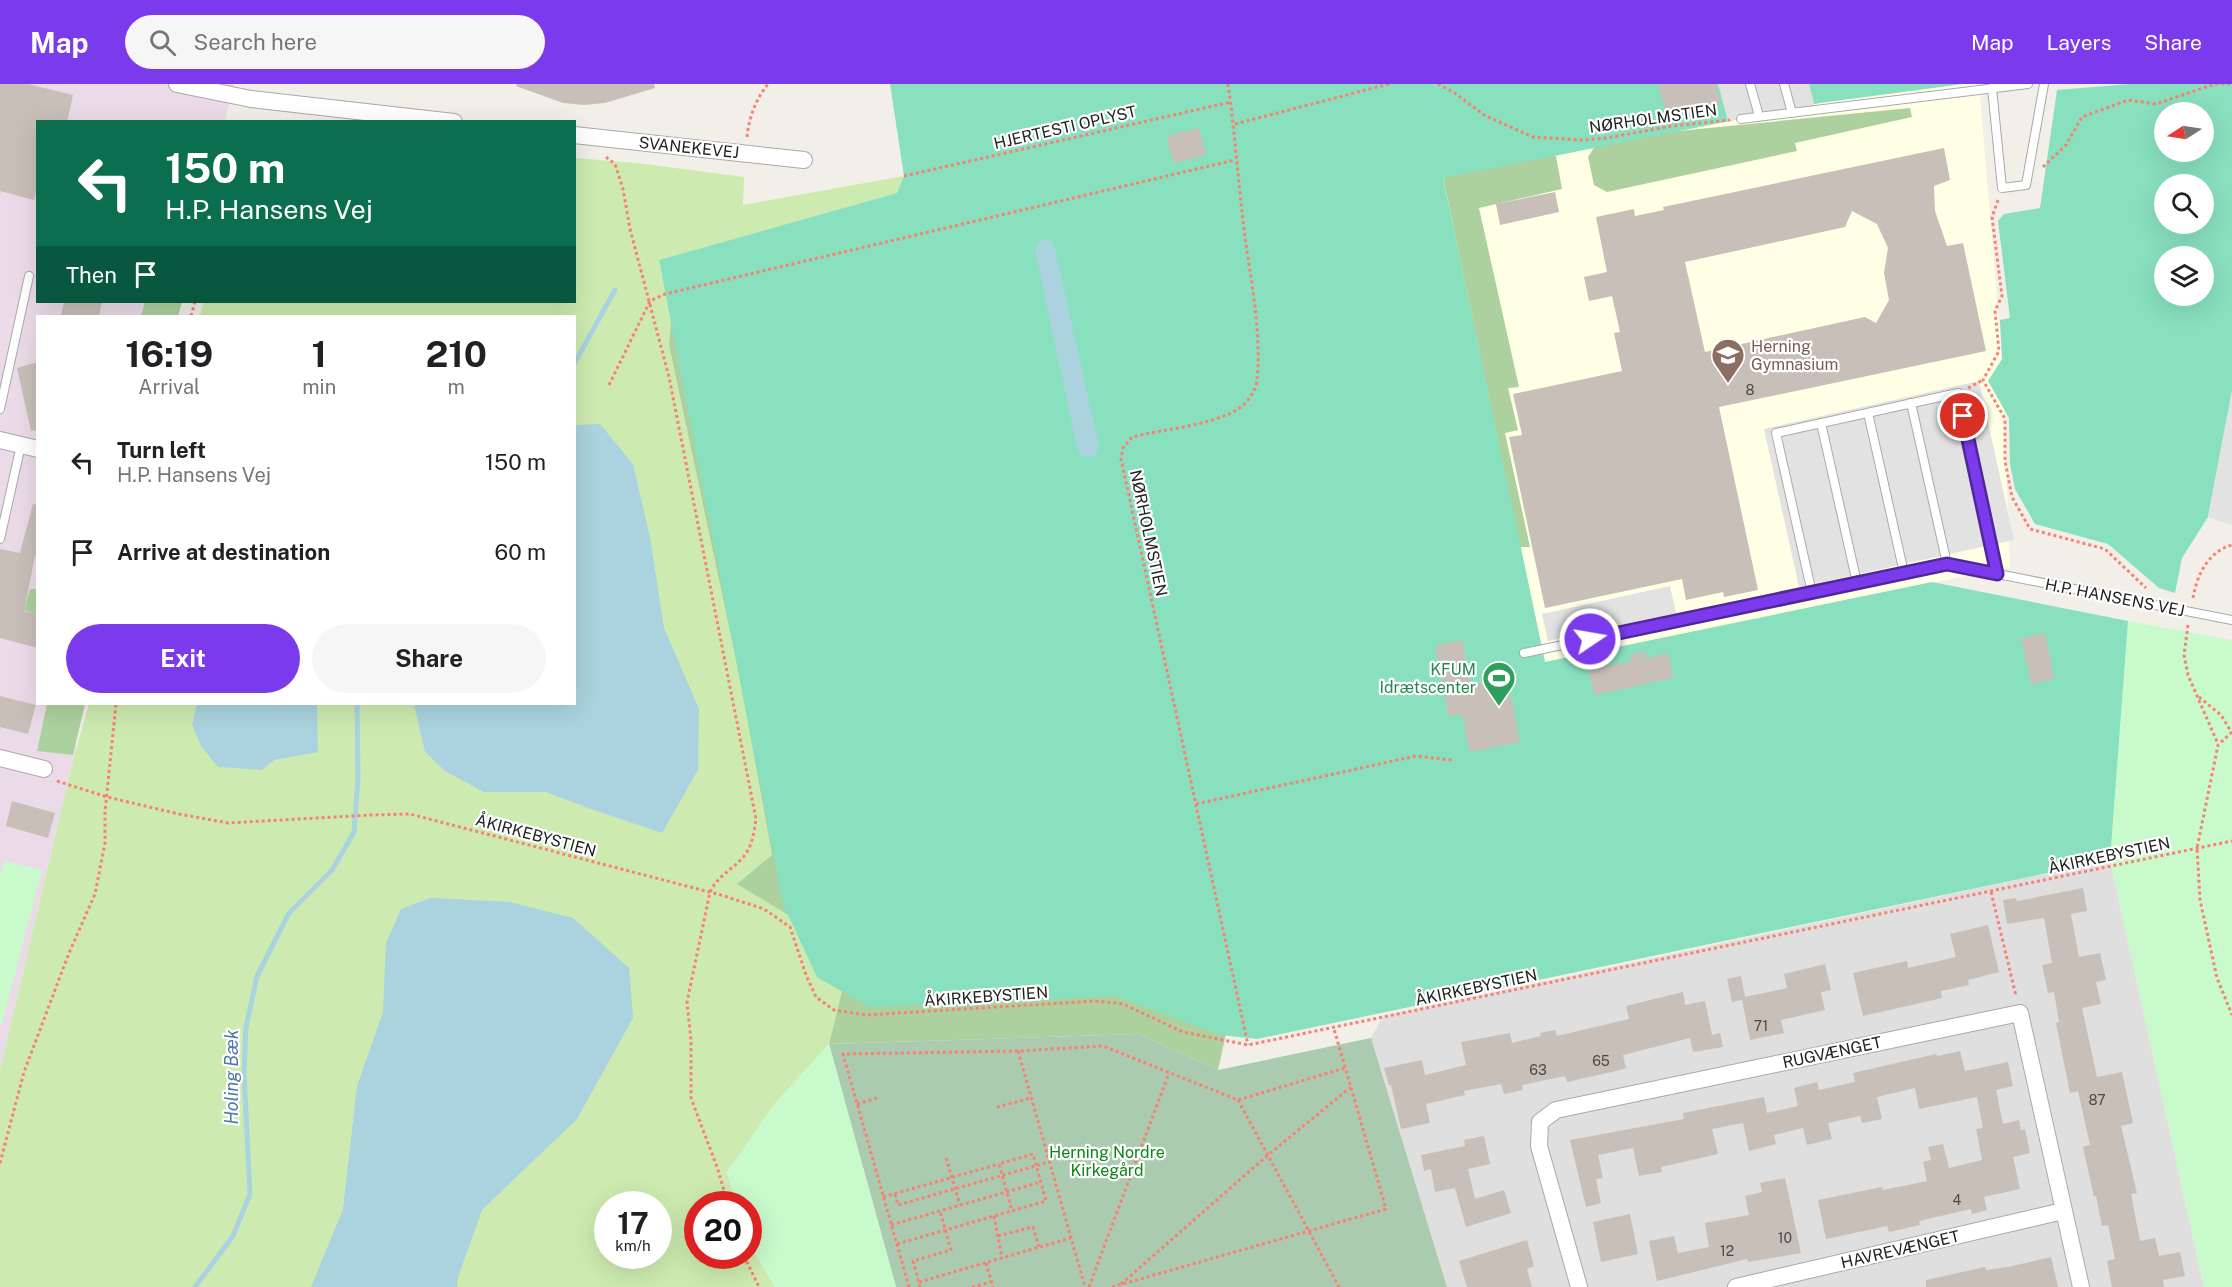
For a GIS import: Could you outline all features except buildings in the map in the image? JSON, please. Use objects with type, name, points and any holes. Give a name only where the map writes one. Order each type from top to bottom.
[{"type":"street","points":[[177,84],[251,99],[436,120]]},
{"type":"street","name":"SVANEKEVEJ","points":[[576,135],[804,160]]},
{"type":"street","points":[[0,440],[29,447]]},
{"type":"street","points":[[0,758],[44,769]]},
{"type":"street","points":[[2020,1013],[2081,1287]]},
{"type":"street","name":"RUGVÆNGET","points":[[1579,1287],[1539,1146],[1540,1122],[1556,1110],[2020,1013]]},
{"type":"street","name":"HAVREVÆNGET","points":[[1736,1287],[2064,1211]]},
{"type":"lane","points":[[1750,84],[1759,117]]},
{"type":"lane","points":[[1784,84],[1792,112]]},
{"type":"lane","points":[[1741,119],[2028,84]]},
{"type":"lane","points":[[1992,88],[2002,188],[2026,185],[2044,84]]},
{"type":"lane","points":[[0,409],[29,276]]},
{"type":"lane","points":[[1812,593],[1776,433],[1958,393],[1997,574]]},
{"type":"lane","points":[[1911,404],[1947,564]]},
{"type":"lane","points":[[1868,413],[1904,573]]},
{"type":"lane","points":[[1821,423],[1857,583]]},
{"type":"lane","points":[[0,538],[29,447]]},
{"type":"lane","name":"H.P. HANSENS VEJ","points":[[1524,653],[1947,564],[2232,620]]},
{"type":"path","points":[[745,153],[749,123],[760,95],[768,84]]},
{"type":"path","name":"NØRHOLMSTIEN","points":[[1228,84],[1235,124],[1236,160],[1254,307],[1258,357],[1257,383],[1248,401],[1235,412],[1218,419],[1132,437],[1124,448],[1121,459],[1248,1046]]},
{"type":"path","points":[[1235,124],[1389,84]]},
{"type":"path","name":"NØRHOLMSTIEN","points":[[1438,84],[1455,93],[1484,115],[1533,137],[1581,140],[1607,138],[1672,126],[1741,119]]},
{"type":"path","points":[[2026,185],[2066,145],[2082,117],[2128,100],[2156,104],[2215,84],[2232,84]]},
{"type":"path","name":"HJERTESTI OPLYST","points":[[904,176],[1231,102]]},
{"type":"path","points":[[603,154],[615,164],[618,172],[630,229],[669,377],[756,819],[754,838],[746,854],[714,882],[710,892],[687,1002],[691,1041],[691,1098],[724,1191]]},
{"type":"path","points":[[609,386],[650,301],[676,291],[1236,160]]},
{"type":"path","points":[[2002,188],[1992,217],[2002,296],[1995,311],[1999,351],[1983,380],[2005,419],[2005,461],[2012,497],[2030,529],[2105,549],[2164,606]]},
{"type":"path","points":[[2218,745],[2232,733],[2221,715],[2198,696],[2218,745],[2197,848],[2200,900],[2217,978],[2232,1015]]},
{"type":"path","points":[[0,1162],[24,1072],[69,953],[95,894],[105,843],[116,705]]},
{"type":"path","points":[[1196,804],[1416,756],[1452,760]]},
{"type":"path","name":"ÅKIRKEBYSTIEN","points":[[44,769],[47,778],[107,796],[179,814],[228,823],[410,814],[710,892],[764,909],[790,927],[816,997],[834,1010],[866,1016],[1095,1001],[1123,1004],[1184,1032],[1248,1046],[2232,841]]},
{"type":"path","points":[[1991,892],[2020,1013]]},
{"type":"path","points":[[1112,1287],[1386,1209],[1334,1029]]},
{"type":"path","points":[[909,1287],[843,1054],[1018,1051],[1103,1046],[1238,1100],[1345,1068]]},
{"type":"path","points":[[1018,1051],[1085,1287]]},
{"type":"path","points":[[1089,1287],[1169,1073]]},
{"type":"path","points":[[1120,1285],[1268,1155],[1351,1087]]},
{"type":"path","points":[[857,1104],[880,1097]]},
{"type":"path","points":[[997,1107],[1031,1098]]},
{"type":"path","points":[[1238,1100],[1339,1287]]},
{"type":"path","points":[[883,1197],[1033,1154],[1046,1201],[897,1244]]},
{"type":"path","points":[[946,1158],[960,1205]]},
{"type":"path","points":[[895,1194],[898,1205],[1049,1162]]},
{"type":"path","points":[[999,1164],[1012,1211]]},
{"type":"path","points":[[891,1225],[1041,1182]]},
{"type":"path","points":[[920,1287],[913,1261],[951,1250],[940,1211]]},
{"type":"path","points":[[994,1216],[1002,1258]]},
{"type":"path","points":[[998,1236],[1033,1227],[1038,1247]]},
{"type":"path","points":[[919,1281],[1071,1238]]},
{"type":"path","points":[[986,1262],[993,1287]]},
{"type":"path","points":[[750,1269],[759,1287]]},
{"type":"path","points":[[972,1287],[992,1282]]},
{"type":"shaded area","points":[[0,84],[234,84],[225,120],[36,120],[36,303],[177,303],[173,315],[36,315],[36,705],[69,705],[59,742],[76,747],[0,1070]]},
{"type":"shaded area","points":[[1718,84],[1809,84],[1815,107],[1728,121]]},
{"type":"shaded area","points":[[1963,84],[1979,84],[2002,359],[2010,567],[1545,662],[1443,177],[1820,103]]},
{"type":"shaded area","points":[[1979,381],[2014,540],[1799,587],[1764,429]]},
{"type":"shaded area","points":[[2232,391],[2232,525],[2208,517]]},
{"type":"shaded area","points":[[1670,586],[1676,613],[1548,641],[1542,614]]},
{"type":"shaded area","points":[[2110,860],[2204,1287],[1447,1287],[1371,1038],[1383,1016]]},
{"type":"green space","points":[[890,84],[1963,84],[1820,103],[1443,178],[1545,662],[1932,582],[2128,621],[2110,860],[1257,1039],[1221,1035],[1115,996],[870,1007],[817,977],[783,904],[659,260],[897,193],[904,176]]},
{"type":"green space","points":[[2130,84],[2232,84],[2232,391],[2208,517],[2182,558],[2175,593],[2159,588],[2108,544],[2035,524],[2015,489],[2010,464],[2009,418],[1988,381],[2002,359],[2000,320],[2010,318],[1998,221],[2004,214],[2040,208],[2057,90]]},
{"type":"green space","points":[[1910,108],[1912,117],[1795,143],[1797,151],[1607,192],[1594,185],[1588,157],[1597,143],[1658,133]]},
{"type":"green space","points":[[1550,153],[1556,156],[1562,189],[1479,208],[1519,387],[1508,388],[1518,430],[1505,433],[1530,547],[1520,547],[1443,177]]},
{"type":"green space","points":[[576,158],[637,163],[744,177],[743,205],[904,176],[898,193],[659,260],[671,321],[669,345],[739,674],[772,855],[795,919],[842,991],[829,1044],[727,1173],[733,1191],[684,1191],[684,1269],[762,1269],[762,1265],[775,1287],[0,1287],[0,1070],[74,756],[89,705],[576,705],[576,315],[200,315],[204,303],[576,303]]},
{"type":"green space","points":[[145,303],[182,303],[178,315],[141,315]]},
{"type":"green space","points":[[705,318],[1183,925],[1230,1016],[1218,1070],[1138,1034],[829,1044],[842,991],[817,977],[795,919],[737,884],[772,855],[739,674],[669,345],[671,321]]},
{"type":"green space","points":[[30,589],[36,589],[36,614],[24,610]]},
{"type":"green space","points":[[2128,621],[2232,640],[2232,1287],[2204,1287],[2110,860]]},
{"type":"green space","points":[[47,705],[85,705],[73,755],[37,751]]},
{"type":"green space","points":[[4,861],[42,870],[2,1024],[0,1024],[0,877]]},
{"type":"green space","name":"Herning Nordre Kirkegård","points":[[1138,1034],[1218,1070],[1371,1038],[1447,1287],[896,1287],[829,1044]]},
{"type":"green space","points":[[829,1044],[896,1287],[775,1287],[762,1265],[762,1191],[733,1191],[727,1172],[774,1104]]},
{"type":"water","points":[[1045,239],[1052,242],[1055,249],[1098,442],[1098,453],[1093,457],[1081,456],[1077,447],[1036,255],[1037,245]]},
{"type":"water","points":[[600,424],[633,464],[650,537],[664,628],[699,709],[698,770],[662,833],[546,792],[484,792],[445,771],[425,752],[414,705],[576,705],[576,425]]},
{"type":"water","points":[[197,705],[317,705],[318,752],[274,760],[262,770],[218,767],[201,746],[192,725]]},
{"type":"water","points":[[430,898],[510,902],[573,918],[629,968],[633,1018],[577,1119],[482,1210],[458,1277],[457,1287],[311,1287],[343,1209],[357,1086],[383,1012],[386,943],[401,909]]},
{"type":"waterway","points":[[576,360],[615,290]]},
{"type":"waterway","name":"Holing Bæk","points":[[195,1287],[233,1236],[250,1194],[244,1073],[246,1027],[257,976],[289,913],[332,870],[354,832],[358,778],[357,705]]},
{"type":"place","name":"Herning Gymnasium","points":[[1728,384]]},
{"type":"place","name":"KFUM Idrætscenter","points":[[1499,707]]},
{"type":"route","points":[[1590,639],[1947,564],[1997,574],[1963,416]]}]
